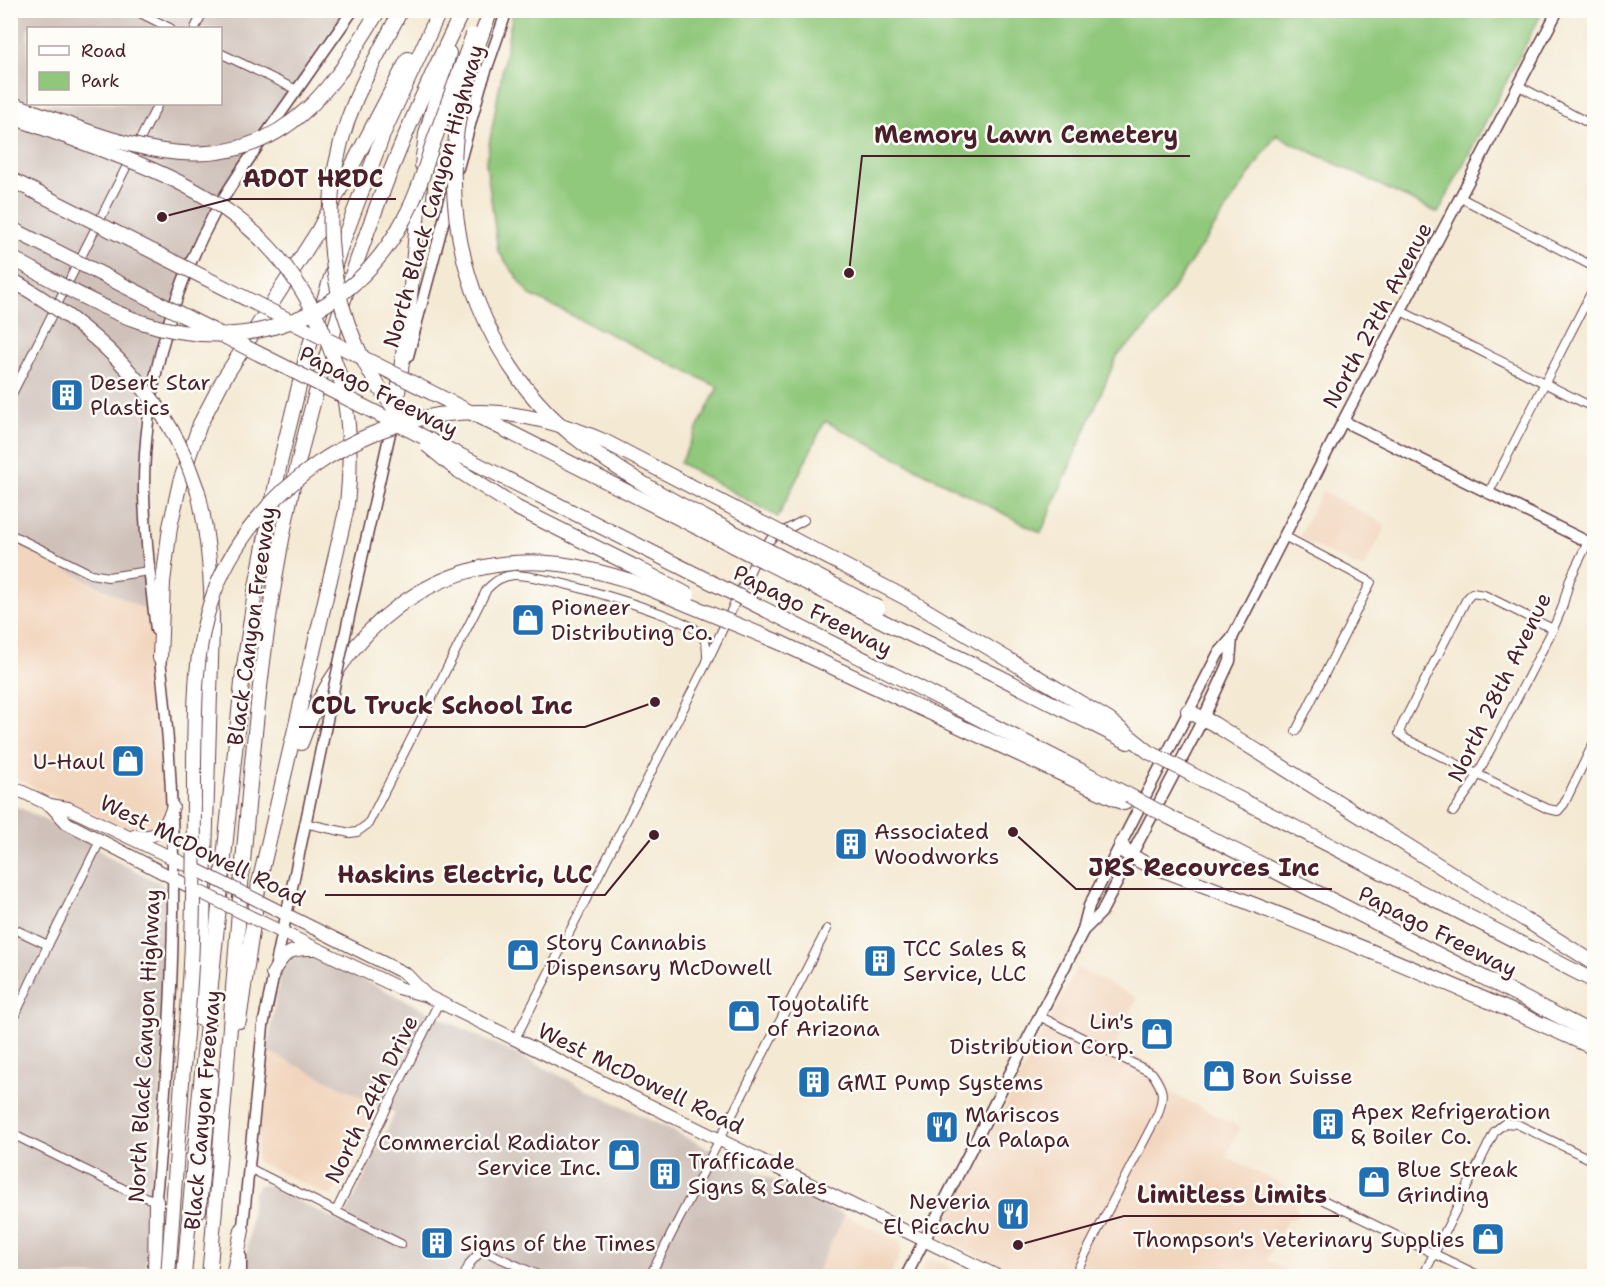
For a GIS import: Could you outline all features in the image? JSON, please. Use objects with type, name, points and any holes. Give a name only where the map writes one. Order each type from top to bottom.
[{"type":"highway","points":[[10,103],[134,146],[170,153],[201,154],[229,151],[284,128],[322,95],[342,69],[379,10]]},
{"type":"highway","points":[[401,10],[349,115],[338,149],[330,215],[335,281],[346,321],[378,387],[423,441],[456,469],[517,508],[634,575],[863,683],[1126,799]]},
{"type":"highway","points":[[160,658],[163,582],[170,527],[180,482],[200,424],[223,381],[318,231],[419,38],[437,10]]},
{"type":"highway","name":"Black Canyon Freeway","points":[[184,1276],[199,1102],[239,711],[248,636],[266,535],[295,399],[339,249],[368,172],[437,10]]},
{"type":"highway","points":[[10,257],[122,315],[188,333],[218,335],[255,332],[277,327],[322,307],[348,290],[368,269],[390,244],[405,218],[420,183],[482,10]]},
{"type":"highway","points":[[491,10],[476,51],[457,126],[454,168],[455,202],[459,237],[470,281],[488,326],[516,375],[554,418],[585,445],[622,471],[894,622]]},
{"type":"highway","points":[[398,400],[426,134],[460,16]]},
{"type":"highway","name":"Black Canyon Freeway","points":[[209,1276],[257,716],[271,605],[288,510],[312,404],[360,250],[414,112],[460,16]]},
{"type":"highway","points":[[10,116],[177,180],[212,199],[245,223],[274,251],[300,286],[329,345],[341,381],[347,413],[350,451],[346,511],[259,883],[223,1127]]},
{"type":"highway","name":"Papago Freeway","points":[[10,179],[894,622],[1594,981]]},
{"type":"highway","name":"Papago Freeway","points":[[10,228],[873,664],[1167,820],[1594,1034]]},
{"type":"highway","points":[[10,279],[93,335],[122,362],[144,388],[167,422],[183,452],[198,492],[207,529],[212,573],[212,628],[199,1102]]},
{"type":"highway","points":[[168,1276],[192,955],[195,731],[200,655],[207,614],[221,578],[252,528],[275,499],[336,452],[365,437],[394,427],[427,418],[465,413],[498,413],[536,418],[573,428],[606,442],[906,598],[1109,720],[1149,753]]},
{"type":"highway","points":[[281,795],[317,701],[337,668],[367,631],[388,612],[419,591],[456,575],[504,564],[560,564],[634,575]]},
{"type":"highway","points":[[193,1276],[242,743],[243,719],[239,711]]},
{"type":"highway","points":[[1188,711],[1594,963]]},
{"type":"highway","points":[[1121,844],[1131,857],[1405,965],[1594,1048]]},
{"type":"highway","points":[[155,1276],[156,1201]]},
{"type":"highway","points":[[232,1276],[242,1230]]},
{"type":"main road","name":"North Black Canyon Highway","points":[[149,1276],[162,1147],[172,981],[173,878],[173,807],[168,722],[145,524],[145,455],[150,411],[162,347],[181,288],[214,215],[353,10]]},
{"type":"main road","name":"North Black Canyon Highway","points":[[241,1276],[242,1230],[263,1026],[272,974],[398,400],[481,85],[507,10]]},
{"type":"main road","name":"North 27th Avenue","points":[[906,1276],[1082,933],[1089,906],[1188,711],[1218,654],[1232,638],[1558,10]]},
{"type":"main road","points":[[1343,421],[1591,544]]},
{"type":"main road","name":"North 27th Avenue","points":[[1082,933],[1101,913],[1203,719],[1230,661],[1232,638]]},
{"type":"main road","name":"West McDowell Road","points":[[10,786],[50,805],[68,808],[127,835],[406,974],[427,996]]},
{"type":"main road","name":"West McDowell Road","points":[[50,805],[67,823],[192,888],[399,988],[427,996],[997,1276]]},
{"type":"main road","points":[[127,835],[145,837],[158,833],[165,825],[173,807]]},
{"type":"main road","points":[[272,974],[289,952],[298,949],[318,949]]},
{"type":"street","points":[[134,10],[168,27]]},
{"type":"street","points":[[196,27],[204,10]]},
{"type":"street","points":[[222,54],[297,90]]},
{"type":"street","points":[[1518,86],[1594,126]]},
{"type":"street","points":[[10,398],[157,105]]},
{"type":"street","points":[[1461,198],[1594,267]]},
{"type":"street","points":[[1488,494],[1594,286]]},
{"type":"street","points":[[1401,311],[1594,408]]},
{"type":"street","points":[[515,1039],[707,662],[760,550],[773,537],[804,520]]},
{"type":"street","points":[[10,534],[91,574],[123,576],[149,571]]},
{"type":"street","points":[[1284,536],[1371,582],[1296,731]]},
{"type":"street","name":"North 28th Avenue","points":[[1453,812],[1467,795],[1553,629],[1570,579],[1591,544]]},
{"type":"street","points":[[304,823],[350,833],[357,832],[368,824],[487,589],[498,578],[513,575],[546,580],[607,596],[684,622],[702,635],[706,644],[707,662]]},
{"type":"street","points":[[1553,629],[1484,595],[1472,593],[1466,600],[1400,733],[1406,740],[1548,809],[1558,811],[1594,742]]},
{"type":"street","points":[[10,1026],[100,840]]},
{"type":"street","points":[[10,927],[48,945]]},
{"type":"street","points":[[650,1276],[827,929]]},
{"type":"street","name":"North 24th Drive","points":[[336,1211],[439,1002]]},
{"type":"street","points":[[1039,1016],[1152,1073],[1159,1083],[1163,1096],[1158,1114],[1074,1276]]},
{"type":"street","points":[[1423,1276],[1495,1131],[1505,1123],[1517,1124],[1594,1161]]},
{"type":"street","points":[[10,1133],[126,1190],[156,1201]]},
{"type":"street","points":[[249,1168],[401,1244]]},
{"type":"street","points":[[1315,1196],[1480,1276]]},
{"type":"street","points":[[464,1276],[470,1263],[483,1250],[540,1276]]},
{"type":"shaded area","points":[[19,10],[348,11],[190,253],[145,407],[150,612],[11,542],[10,27]]},
{"type":"shaded area","points":[[1322,491],[1386,525],[1364,568],[1355,566],[1303,540],[1300,534]]},
{"type":"shaded area","points":[[10,542],[150,612],[167,803],[161,824],[149,832],[133,832],[11,776]]},
{"type":"shaded area","points":[[10,803],[87,841],[110,858],[158,882],[164,887],[167,896],[165,1027],[145,1276],[11,1276]]},
{"type":"shaded area","points":[[305,954],[323,960],[845,1215],[815,1276],[245,1276],[253,1193],[259,1185],[265,1185],[342,1223],[395,1113],[267,1051],[281,968],[292,958]]},
{"type":"shaded area","points":[[1077,968],[1137,998],[1116,1043],[1158,1069],[1167,1081],[1171,1093],[1240,1127],[1226,1157],[1293,1190],[1298,1217],[1287,1220],[1267,1260],[1290,1273],[1289,1276],[1021,1276],[945,1240],[942,1228]]},
{"type":"shaded area","points":[[267,1051],[378,1105],[332,1195],[256,1161]]},
{"type":"shaded area","points":[[845,1215],[901,1243],[901,1253],[890,1276],[815,1276]]},
{"type":"shaded area","points":[[931,1259],[970,1276],[919,1276],[926,1261]]},
{"type":"green space","points":[[513,10],[1543,11],[1438,213],[1276,135],[1147,327],[1117,356],[1041,533],[825,421],[778,517],[680,463],[718,387],[530,295],[498,251],[486,162]]},
{"type":"place","name":"ADOT HRDC","points":[[162,217]]},
{"type":"place","name":"Memory Lawn Cemetery","points":[[849,273]]},
{"type":"place","name":"Desert Star Plastics","points":[[67,395]]},
{"type":"place","name":"Pioneer Distributing Co.","points":[[528,620]]},
{"type":"place","name":"CDL Truck School Inc","points":[[655,702]]},
{"type":"place","name":"U-Haul","points":[[128,761]]},
{"type":"place","name":"JRS Recources Inc","points":[[1013,832]]},
{"type":"place","name":"Haskins Electric, LLC","points":[[654,835]]},
{"type":"place","name":"Associated Woodworks","points":[[851,844]]},
{"type":"place","name":"Story Cannabis Dispensary McDowell","points":[[523,955]]},
{"type":"place","name":"TCC Sales & Service, LLC","points":[[880,961]]},
{"type":"place","name":"Toyotalift of Arizona","points":[[744,1016]]},
{"type":"place","name":"Lin's Distribution Corp.","points":[[1157,1034]]},
{"type":"place","name":"Bon Suisse","points":[[1219,1076]]},
{"type":"place","name":"GMI Pump Systems","points":[[814,1082]]},
{"type":"place","name":"Apex Refrigeration & Boiler Co.","points":[[1328,1124]]},
{"type":"place","name":"Mariscos La Palapa","points":[[942,1127]]},
{"type":"place","name":"Commercial Radiator Service Inc.","points":[[624,1155]]},
{"type":"place","name":"Trafficade Signs & Sales","points":[[665,1174]]},
{"type":"place","name":"Blue Streak Grinding","points":[[1374,1182]]},
{"type":"place","name":"Neveria El Picachu","points":[[1013,1214]]},
{"type":"place","name":"Thompson's Veterinary Supplies","points":[[1488,1239]]},
{"type":"place","name":"Signs of the Times","points":[[437,1243]]},
{"type":"place","name":"Limitless Limits","points":[[1018,1245]]}]
